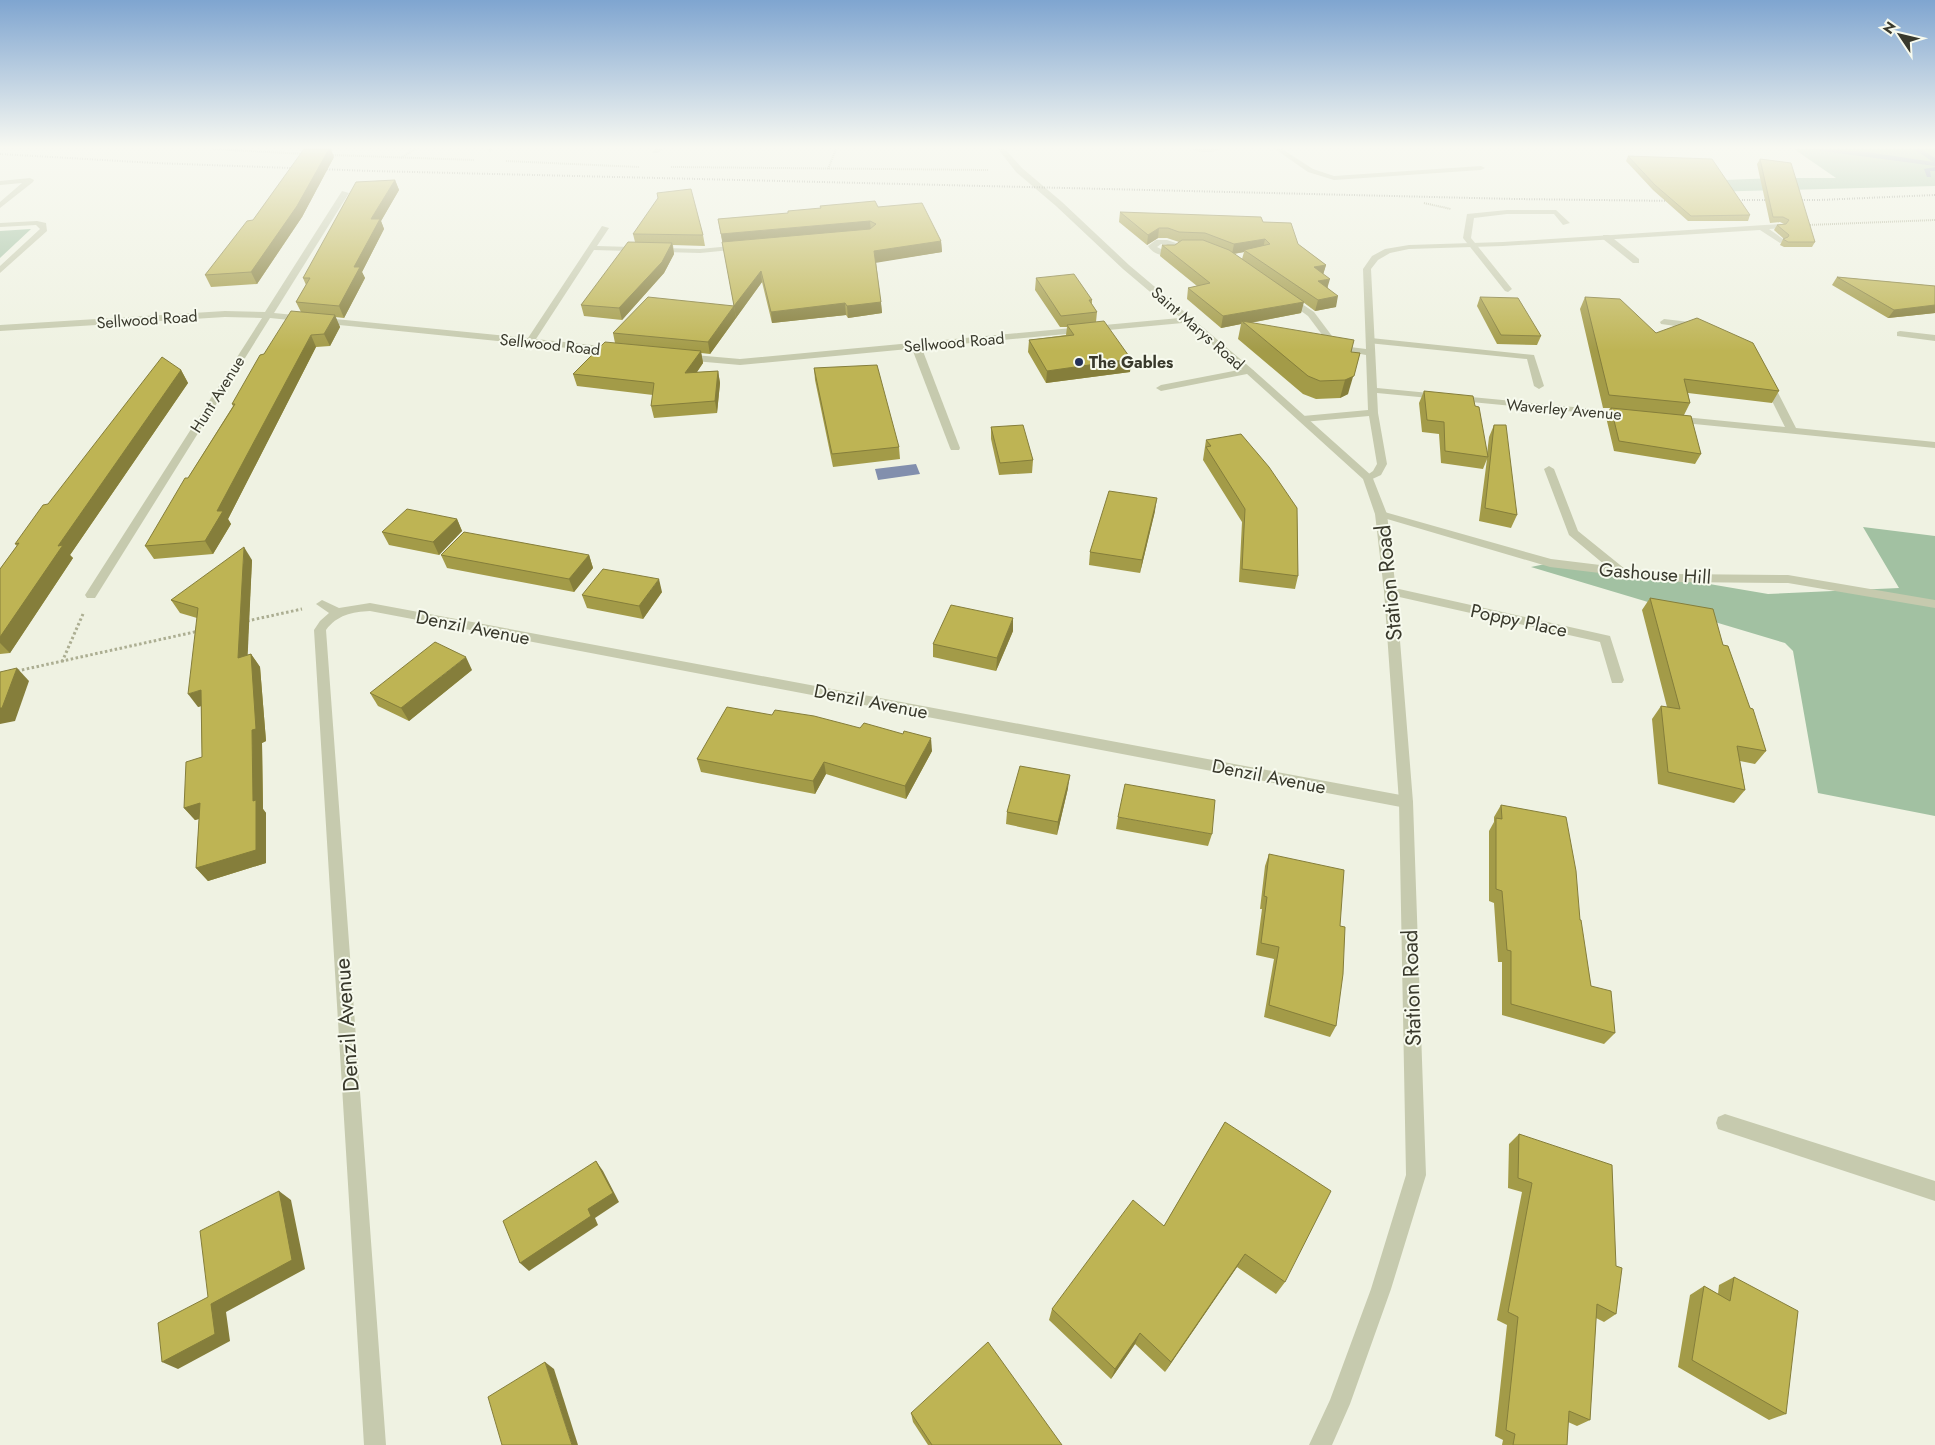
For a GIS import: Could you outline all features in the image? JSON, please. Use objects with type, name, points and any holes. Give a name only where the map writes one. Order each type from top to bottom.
[{"type":"street","name":"Hunt Avenue","points":[[92,595],[329,216]]},
{"type":"street","name":"Saint Marys Road","points":[[1072,216],[1126,267],[1190,320],[1368,478],[1381,514]]},
{"type":"street","points":[[1470,216],[1467,238],[1508,289]]},
{"type":"street","points":[[1560,216],[1566,223]]},
{"type":"street","points":[[0,225],[37,223],[43,226],[44,229],[0,270]]},
{"type":"street","points":[[1368,478],[1377,473],[1382,464],[1373,413],[1367,269],[1375,258],[1388,251],[1409,247],[1471,245],[1780,226]]},
{"type":"street","points":[[1761,227],[1780,240]]},
{"type":"street","points":[[530,342],[605,228]]},
{"type":"street","points":[[1606,237],[1636,261]]},
{"type":"street","points":[[1176,246],[1187,246]]},
{"type":"street","points":[[591,248],[700,251],[747,247]]},
{"type":"street","points":[[1279,292],[1311,314],[1332,342],[1348,349],[1371,353]]},
{"type":"street","name":"Sellwood Road","points":[[0,328],[225,314],[266,316],[626,351]]},
{"type":"street","name":"Sellwood Road","points":[[673,356],[740,362],[1190,320]]},
{"type":"street","points":[[1664,322],[1695,325],[1704,328]]},
{"type":"street","points":[[1900,334],[1935,338]]},
{"type":"street","points":[[1371,341],[1531,357],[1539,386]]},
{"type":"street","points":[[916,346],[955,448]]},
{"type":"street","points":[[1161,388],[1248,371]]},
{"type":"street","points":[[1762,372],[1792,430]]},
{"type":"street","name":"Waverley Avenue","points":[[1372,390],[1636,415]]},
{"type":"street","points":[[1303,419],[1373,413]]},
{"type":"street","points":[[1665,418],[1935,445]]},
{"type":"street","points":[[1548,469],[1573,533],[1621,572]]},
{"type":"street","name":"Gashouse Hill","points":[[1381,514],[1550,564],[1674,578],[1788,579],[1935,604]]},
{"type":"street","name":"Station Road","points":[[1320,1445],[1339,1404],[1381,1289],[1416,1175],[1406,802],[1390,591],[1381,514]]},
{"type":"street","name":"Poppy Place","points":[[1390,591],[1605,639],[1617,680]]},
{"type":"street","points":[[322,604],[337,612]]},
{"type":"street","name":"Denzil Avenue","points":[[375,1445],[320,630],[325,621],[337,612],[370,607],[1406,802]]},
{"type":"street","points":[[1725,1123],[1935,1191]]},
{"type":"path","points":[[1780,226],[1935,220]]},
{"type":"path","points":[[62,662],[92,595]]},
{"type":"path","points":[[245,621],[322,604]]},
{"type":"path","points":[[9,672],[206,630]]},
{"type":"green space","points":[[31,229],[0,258],[0,231]]},
{"type":"green space","points":[[1863,527],[1935,536],[1935,816],[1818,793],[1793,651],[1785,643],[1531,567],[1550,563],[1674,578],[1768,594],[1899,588]]},
{"type":"water","points":[[916,464],[920,474],[878,480],[875,469]]},
{"type":"building","points":[[256,216],[290,216],[251,272],[205,275],[247,221],[253,220]]},
{"type":"building","points":[[337,216],[373,216],[371,219],[380,219],[354,267],[360,267],[339,306],[296,302],[310,278],[303,278]]},
{"type":"building","points":[[645,216],[698,216],[703,235],[633,234]]},
{"type":"building","points":[[748,216],[929,216],[941,241],[874,251],[881,302],[847,306],[845,303],[771,312],[761,271],[734,306],[722,242],[870,229],[876,224],[870,221],[721,234],[718,219]]},
{"type":"building","points":[[1125,216],[1261,217],[1263,222],[1291,223],[1298,244],[1326,265],[1314,267],[1330,279],[1318,281],[1338,296],[1318,300],[1244,250],[1270,244],[1265,239],[1234,244],[1205,233],[1179,232],[1168,228],[1159,228],[1148,235]]},
{"type":"building","points":[[1807,216],[1815,242],[1788,242],[1783,239],[1789,235],[1777,225],[1786,224],[1789,220],[1783,217],[1773,217]]},
{"type":"building","points":[[1182,240],[1203,240],[1229,250],[1304,302],[1223,316],[1188,288],[1210,283],[1162,245],[1175,245]]},
{"type":"building","points":[[628,242],[672,243],[662,262],[619,308],[581,305]]},
{"type":"building","points":[[1074,274],[1092,300],[1089,300],[1097,312],[1061,316],[1036,278]]},
{"type":"building","points":[[1837,277],[1935,286],[1935,305],[1894,310]]},
{"type":"building","points":[[648,297],[734,306],[708,342],[613,333]]},
{"type":"building","points":[[1480,297],[1518,298],[1541,336],[1501,335]]},
{"type":"building","points":[[1585,297],[1620,299],[1656,333],[1697,318],[1753,343],[1779,391],[1684,379],[1690,403],[1609,395]]},
{"type":"building","points":[[291,311],[335,315],[324,334],[311,335],[217,511],[223,511],[205,541],[145,546],[185,478],[188,478],[235,404],[232,404],[260,355],[264,354]]},
{"type":"building","points":[[1104,321],[1131,359],[1047,371],[1029,340],[1074,335],[1067,325]]},
{"type":"building","points":[[1242,321],[1354,340],[1351,352],[1360,353],[1354,376],[1345,380],[1320,381],[1308,376]]},
{"type":"building","points":[[605,342],[701,351],[685,373],[718,371],[715,401],[651,406],[654,383],[573,374]]},
{"type":"building","points":[[162,357],[181,370],[58,546],[63,545],[0,637],[0,569],[43,505],[48,504]]},
{"type":"building","points":[[877,365],[899,447],[832,454],[814,368]]},
{"type":"building","points":[[1424,391],[1473,396],[1475,406],[1479,407],[1488,457],[1445,451],[1444,422],[1427,420]]},
{"type":"building","points":[[1611,408],[1691,416],[1701,454],[1619,441]]},
{"type":"building","points":[[1023,425],[1033,460],[1000,463],[991,427]]},
{"type":"building","points":[[1494,425],[1506,425],[1517,515],[1485,508]]},
{"type":"building","points":[[1241,434],[1269,467],[1297,508],[1298,576],[1242,569],[1245,509],[1206,447],[1211,446],[1206,440]]},
{"type":"building","points":[[1109,491],[1157,498],[1142,560],[1090,552]]},
{"type":"building","points":[[407,509],[457,519],[433,542],[382,532]]},
{"type":"building","points":[[464,532],[589,555],[569,579],[441,555]]},
{"type":"building","points":[[244,547],[238,658],[251,654],[256,729],[252,730],[253,801],[256,800],[256,850],[196,868],[200,803],[184,808],[186,762],[202,757],[201,690],[188,694],[198,608],[171,600]]},
{"type":"building","points":[[603,569],[659,579],[639,606],[582,595]]},
{"type":"building","points":[[1650,598],[1713,609],[1723,645],[1728,646],[1750,708],[1753,709],[1766,751],[1737,746],[1745,790],[1668,772],[1661,706],[1680,709]]},
{"type":"building","points":[[951,605],[1013,618],[997,658],[933,644]]},
{"type":"building","points":[[435,642],[466,657],[401,708],[370,693]]},
{"type":"building","points":[[17,668],[2,708],[0,708],[0,672]]},
{"type":"building","points":[[727,707],[772,715],[775,710],[814,716],[860,728],[864,723],[903,734],[904,731],[931,738],[905,786],[824,762],[813,781],[697,759]]},
{"type":"building","points":[[1020,766],[1070,775],[1058,822],[1007,812]]},
{"type":"building","points":[[1125,784],[1215,800],[1212,834],[1118,817]]},
{"type":"building","points":[[1501,805],[1566,817],[1576,871],[1580,920],[1591,986],[1611,991],[1615,1033],[1511,1004],[1511,951],[1507,950],[1502,891],[1496,889],[1496,818],[1502,819]]},
{"type":"building","points":[[1269,854],[1344,870],[1340,926],[1345,927],[1343,974],[1336,1026],[1269,1005],[1279,947],[1261,943],[1267,897],[1264,896]]},
{"type":"building","points":[[1225,1122],[1331,1191],[1285,1282],[1245,1254],[1171,1362],[1140,1333],[1115,1369],[1052,1309],[1133,1200],[1164,1226]]},
{"type":"building","points":[[1519,1134],[1612,1165],[1616,1266],[1622,1268],[1616,1314],[1597,1304],[1590,1420],[1569,1411],[1567,1445],[1513,1445],[1515,1434],[1506,1430],[1518,1317],[1508,1312],[1532,1183],[1518,1178]]},
{"type":"building","points":[[596,1161],[613,1193],[588,1209],[591,1216],[520,1263],[503,1221]]},
{"type":"building","points":[[279,1191],[292,1260],[211,1304],[215,1334],[162,1362],[158,1323],[208,1297],[200,1231]]},
{"type":"building","points":[[1734,1277],[1798,1311],[1786,1414],[1692,1360],[1704,1286],[1730,1301]]},
{"type":"building","points":[[988,1342],[1062,1445],[932,1445],[911,1413]]},
{"type":"building","points":[[545,1362],[572,1445],[502,1445],[488,1397]]},
{"type":"place","name":"The Gables","points":[[1079,362]]}]
